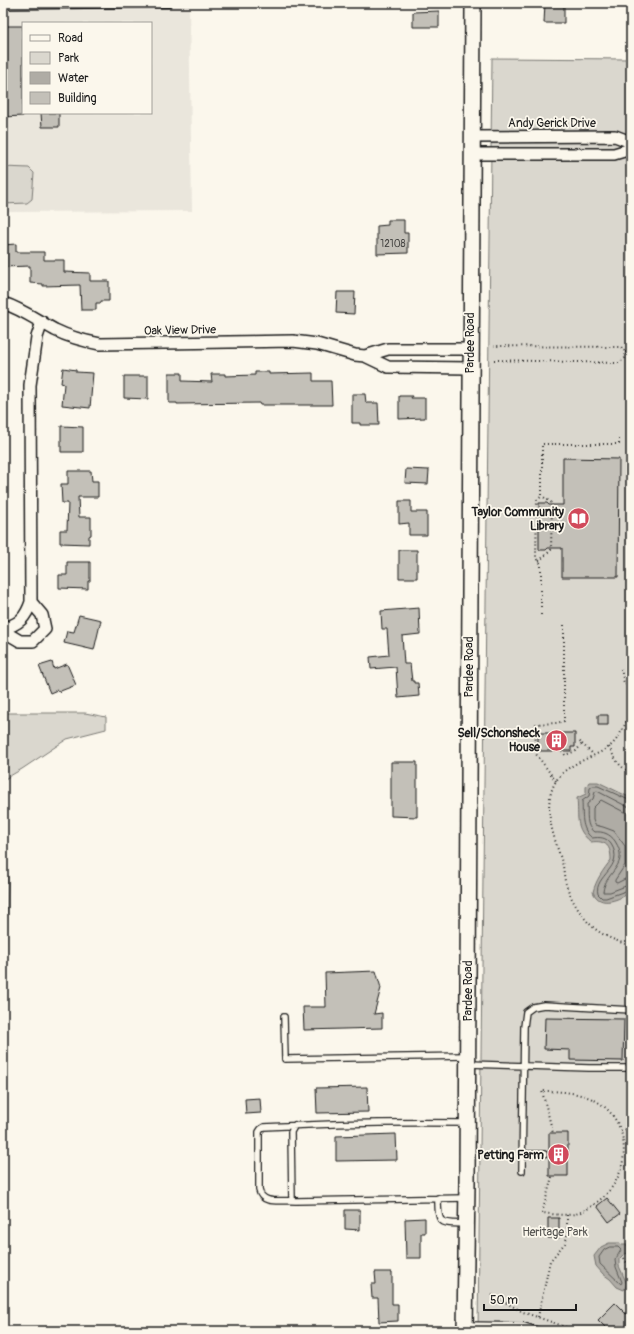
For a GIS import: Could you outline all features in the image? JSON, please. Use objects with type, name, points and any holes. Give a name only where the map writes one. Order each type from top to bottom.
[{"type":"main road","name":"Pardee Road","points":[[465,1328],[467,1224],[470,349],[473,3]]},
{"type":"street","name":"Andy Gerick Drive","points":[[472,137],[615,136],[631,142]]},
{"type":"street","points":[[472,154],[614,154],[631,149]]},
{"type":"street","name":"Oak View Drive","points":[[3,303],[14,307],[69,336],[100,344],[293,341],[318,344],[354,355],[365,356],[388,367],[470,368]]},
{"type":"street","points":[[3,630],[19,622],[27,613],[30,602],[30,385],[37,337],[42,322]]},
{"type":"street","name":"Oak View Drive","points":[[365,356],[388,349],[470,349]]},
{"type":"street","points":[[3,630],[20,641],[33,641],[45,629],[42,615],[30,602]]},
{"type":"lane","points":[[3,6],[64,4],[168,4]]},
{"type":"lane","points":[[522,1171],[523,1065],[526,1012],[533,1006],[631,1010]]},
{"type":"lane","points":[[284,1017],[285,1060],[467,1060],[523,1065],[631,1068]]},
{"type":"lane","points":[[467,1123],[386,1122],[295,1125],[264,1127],[259,1132],[260,1194],[267,1200],[467,1198]]},
{"type":"lane","points":[[292,1200],[291,1132],[295,1125]]},
{"type":"lane","points":[[522,1154],[544,1154]]},
{"type":"lane","points":[[438,1198],[438,1216],[440,1220],[444,1223],[467,1224]]},
{"type":"lane","points":[[465,1328],[523,1329],[540,1331]]},
{"type":"path","points":[[494,346],[621,347],[625,352],[625,358],[619,363],[494,360]]},
{"type":"path","points":[[625,352],[631,352]]},
{"type":"path","points":[[542,496],[542,444],[619,444],[620,436]]},
{"type":"path","points":[[539,562],[551,550],[552,503],[542,496]]},
{"type":"path","points":[[541,615],[541,564],[536,557],[537,500],[542,496]]},
{"type":"path","points":[[556,781],[536,754],[535,724],[557,723],[564,721],[564,622]]},
{"type":"path","points":[[621,669],[624,683],[631,688]]},
{"type":"path","points":[[631,715],[619,737],[609,747],[574,765],[556,781],[550,794],[549,808],[552,832],[563,867],[566,884],[574,903],[586,921],[600,934],[631,946]]},
{"type":"path","points":[[579,741],[593,755]]},
{"type":"path","points":[[562,751],[565,755],[571,753],[576,751],[582,744]]},
{"type":"path","points":[[609,747],[615,759],[625,770],[631,772]]},
{"type":"path","points":[[552,1177],[542,1213],[576,1214],[590,1207],[604,1197],[614,1185],[622,1168],[624,1152],[623,1135],[616,1121],[605,1108],[590,1098],[557,1091],[542,1091],[553,1133]]},
{"type":"path","points":[[621,1131],[631,1127]]},
{"type":"path","points":[[538,1317],[550,1261],[565,1243],[567,1237],[567,1214]]},
{"type":"path","points":[[624,1258],[630,1270]]},
{"type":"path","points":[[492,1295],[523,1312],[577,1331]]},
{"type":"shaded area","points":[[3,3],[189,3],[192,211],[3,212]]},
{"type":"green space","name":"Heritage Park","points":[[492,58],[631,59],[631,1331],[478,1331]]},
{"type":"green space","points":[[3,167],[29,168],[34,173],[32,199],[27,203],[3,204]]},
{"type":"green space","points":[[3,713],[85,713],[106,717],[106,729],[67,739],[3,780]]},
{"type":"green space","points":[[3,865],[8,877],[5,1000],[3,1015]]},
{"type":"water","points":[[589,782],[598,782],[631,798],[631,892],[616,900],[600,900],[593,892],[600,875],[611,860],[611,855],[607,845],[600,842],[591,842],[586,837],[578,822],[577,798],[586,794],[586,787]]},
{"type":"water","points":[[609,1243],[631,1245],[631,1253],[624,1254],[619,1259],[619,1266],[627,1284],[624,1290],[617,1287],[596,1266],[594,1256],[601,1247]]},
{"type":"building","points":[[545,3],[564,3],[564,23],[544,23]]},
{"type":"building","points":[[439,11],[439,27],[413,27],[413,12]]},
{"type":"building","points":[[3,26],[22,26],[23,116],[3,117]]},
{"type":"building","points":[[41,114],[59,114],[59,127],[42,127]]},
{"type":"building","points":[[388,220],[404,220],[404,233],[408,233],[408,253],[377,254],[377,226],[388,225]]},
{"type":"building","points":[[16,244],[16,252],[44,252],[44,260],[64,260],[64,272],[90,273],[90,281],[109,281],[109,301],[101,301],[101,303],[96,303],[96,310],[81,310],[80,285],[43,286],[43,284],[30,283],[30,266],[3,267],[3,245]]},
{"type":"building","points":[[337,292],[355,292],[354,314],[336,313]]},
{"type":"building","points":[[63,368],[76,370],[76,372],[93,373],[90,408],[62,405],[64,384],[61,383]]},
{"type":"building","points":[[255,372],[269,372],[269,374],[313,373],[313,381],[331,381],[332,405],[169,403],[169,373],[182,373],[182,381],[212,382],[211,374],[225,374],[225,376],[255,375]]},
{"type":"building","points":[[124,376],[148,376],[148,399],[124,398]]},
{"type":"building","points":[[352,394],[365,394],[366,403],[378,403],[379,425],[360,425],[360,423],[352,423]]},
{"type":"building","points":[[399,396],[425,398],[425,418],[399,419]]},
{"type":"building","points":[[61,426],[83,427],[83,452],[61,452]]},
{"type":"building","name":"Taylor Community Library","points":[[563,458],[619,459],[618,577],[562,577],[562,548],[548,548],[546,550],[539,550],[539,503],[563,505]]},
{"type":"building","points":[[406,469],[429,470],[428,484],[405,483]]},
{"type":"building","points":[[68,471],[91,471],[92,481],[98,481],[98,497],[78,497],[79,517],[91,517],[91,535],[89,536],[89,544],[60,543],[60,530],[67,530],[68,503],[62,503],[61,484],[68,484]]},
{"type":"building","points":[[399,501],[411,501],[411,512],[427,512],[427,535],[409,535],[409,523],[399,524]]},
{"type":"building","points":[[399,550],[417,550],[417,578],[399,578]]},
{"type":"building","points":[[67,562],[90,562],[90,581],[88,581],[88,589],[59,588],[59,575],[67,575]]},
{"type":"building","points":[[419,608],[420,634],[402,636],[404,664],[410,664],[412,681],[414,681],[414,683],[418,683],[419,696],[398,698],[396,667],[371,669],[370,657],[389,655],[387,629],[382,629],[381,611]]},
{"type":"building","points":[[79,615],[101,620],[94,650],[64,643],[67,631],[74,632]]},
{"type":"building","points":[[52,662],[54,669],[67,664],[76,685],[58,692],[57,690],[50,693],[39,666]]},
{"type":"building","points":[[598,715],[608,715],[608,725],[598,725]]},
{"type":"building","name":"Sell/Schonsheck House","points":[[538,733],[575,733],[575,747],[571,747],[571,751],[538,751]]},
{"type":"building","points":[[391,762],[417,762],[417,817],[391,816]]},
{"type":"building","points":[[376,971],[381,988],[374,1014],[382,1013],[382,1028],[304,1030],[303,1007],[326,1007],[325,973]]},
{"type":"building","points":[[545,1018],[624,1019],[623,1061],[570,1060],[570,1050],[544,1049]]},
{"type":"building","points":[[367,1087],[368,1112],[317,1113],[316,1088]]},
{"type":"building","points":[[260,1098],[261,1113],[246,1114],[245,1099]]},
{"type":"building","name":"Petting Farm","points":[[549,1133],[568,1133],[568,1176],[549,1176]]},
{"type":"building","points":[[396,1134],[397,1160],[336,1161],[336,1136]]},
{"type":"building","points":[[607,1198],[620,1214],[609,1222],[597,1206]]},
{"type":"building","points":[[345,1210],[360,1210],[360,1230],[345,1229]]},
{"type":"building","points":[[425,1218],[425,1233],[421,1233],[421,1258],[406,1258],[405,1219]]},
{"type":"building","points":[[548,1218],[559,1218],[559,1238],[548,1238]]},
{"type":"building","points":[[375,1272],[392,1272],[392,1304],[398,1304],[398,1321],[379,1322],[378,1298],[372,1298],[371,1284],[376,1284]]},
{"type":"building","points":[[615,1303],[626,1314],[631,1309],[631,1331],[609,1331],[598,1320]]},
{"type":"place","name":"Taylor Community Library","points":[[579,519]]},
{"type":"place","name":"Sell/Schonsheck House","points":[[556,740]]},
{"type":"place","name":"Petting Farm","points":[[559,1155]]}]
